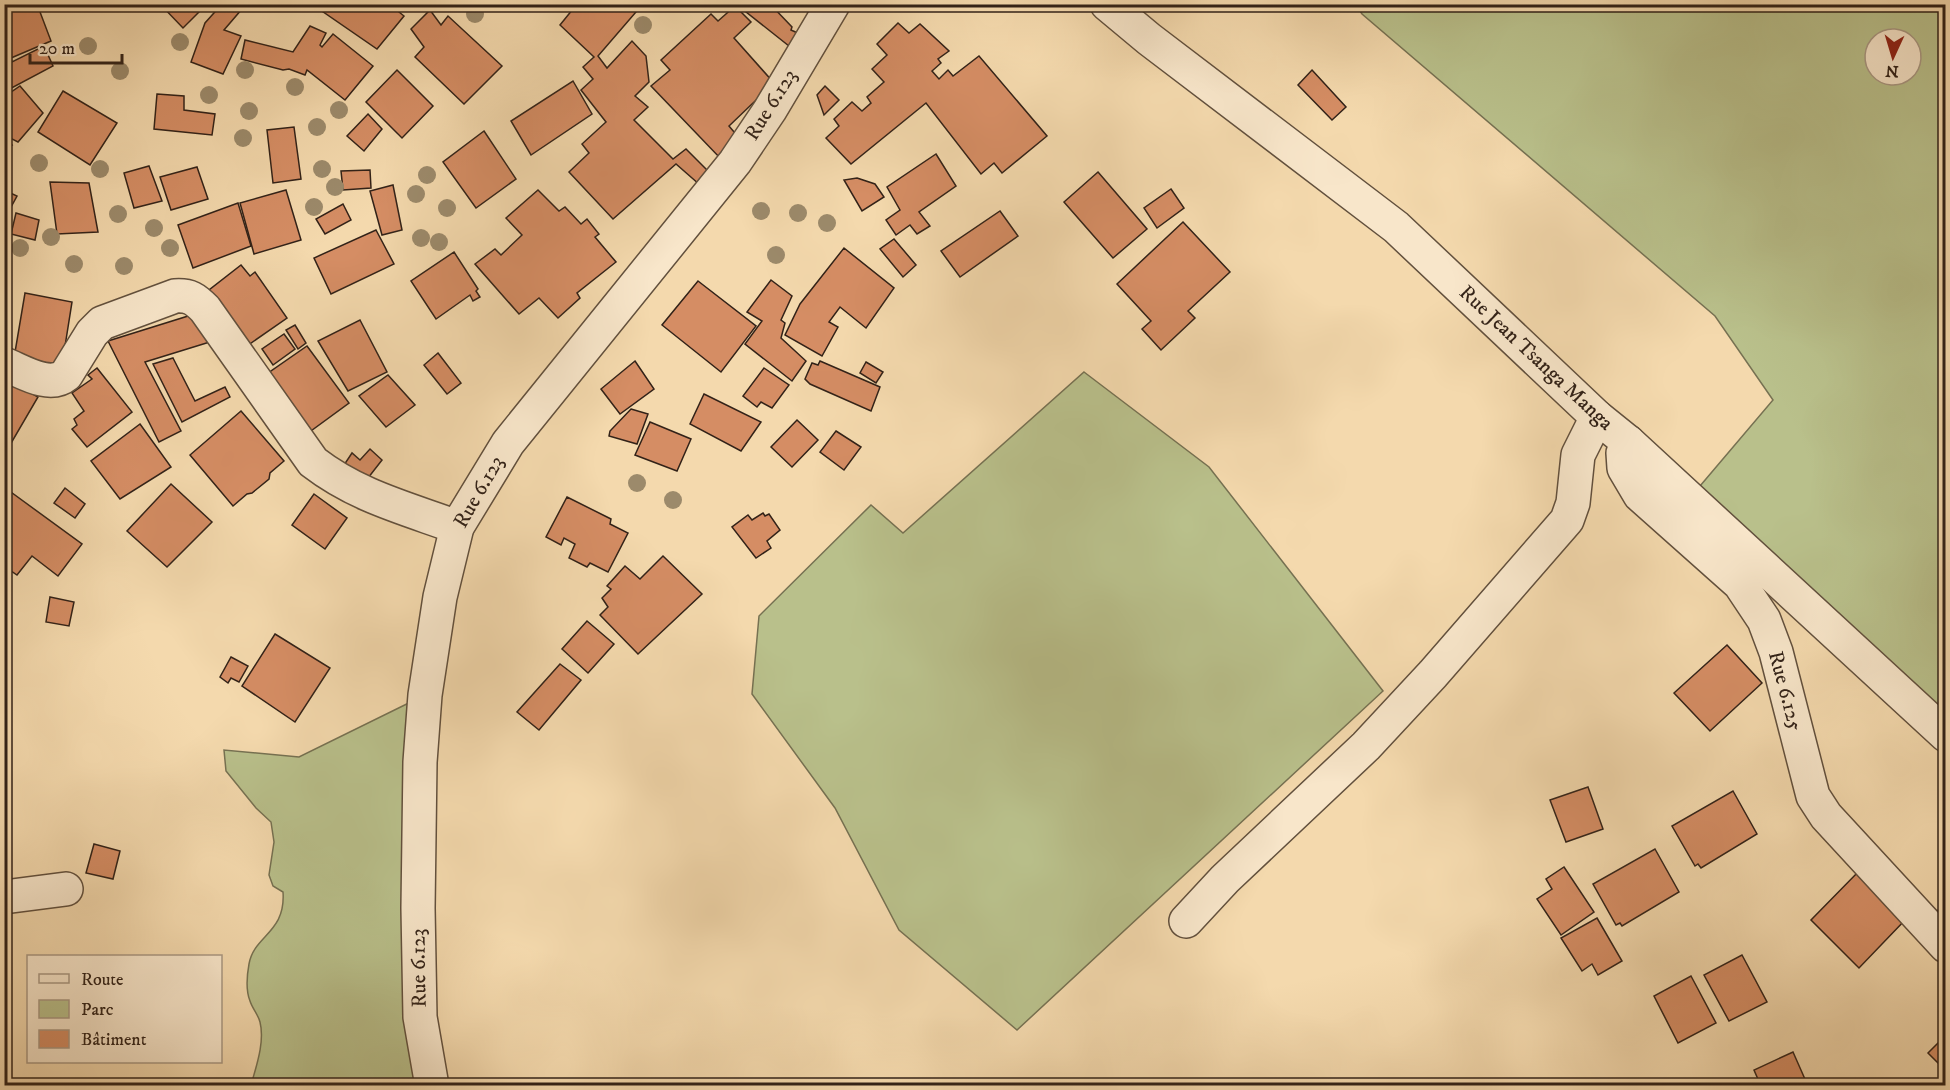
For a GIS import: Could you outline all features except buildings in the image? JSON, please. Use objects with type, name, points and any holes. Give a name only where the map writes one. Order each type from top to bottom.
[{"type":"street","name":"Rue 6.123","points":[[432,1086],[420,1017],[418,908],[420,762],[425,695],[440,597],[456,526],[508,443],[735,162],[770,110],[833,4]]},
{"type":"street","name":"Rue Jean Tsanga Manga","points":[[1107,4],[1149,39],[1396,227],[1597,417],[1628,442],[1946,735]]},
{"type":"street","points":[[4,364],[48,381],[61,379],[66,375],[92,333],[102,323],[175,296],[186,295],[194,298],[205,309],[313,462],[334,478],[367,495],[456,526]]},
{"type":"street","points":[[1186,921],[1225,879],[1366,746],[1433,674],[1567,520],[1573,502],[1578,455],[1597,417]]},
{"type":"street","name":"Rue 6.125","points":[[1628,442],[1623,453],[1624,468],[1640,495],[1740,584],[1764,621],[1776,652],[1813,796],[1826,816],[1946,946]]},
{"type":"street","points":[[4,897],[66,889]]},
{"type":"green space","points":[[1356,5],[1945,5],[1945,735],[1689,499],[1773,400],[1715,316],[1362,14]]},
{"type":"green space","points":[[1084,372],[1209,467],[1383,691],[1017,1030],[899,930],[835,808],[752,694],[759,616],[871,505],[903,533]]},
{"type":"green space","points":[[425,695],[432,1085],[251,1085],[259,1054],[261,1030],[258,1016],[248,993],[249,964],[257,946],[280,916],[283,892],[273,886],[269,875],[274,842],[271,822],[256,808],[226,771],[224,750],[299,757]]}]
